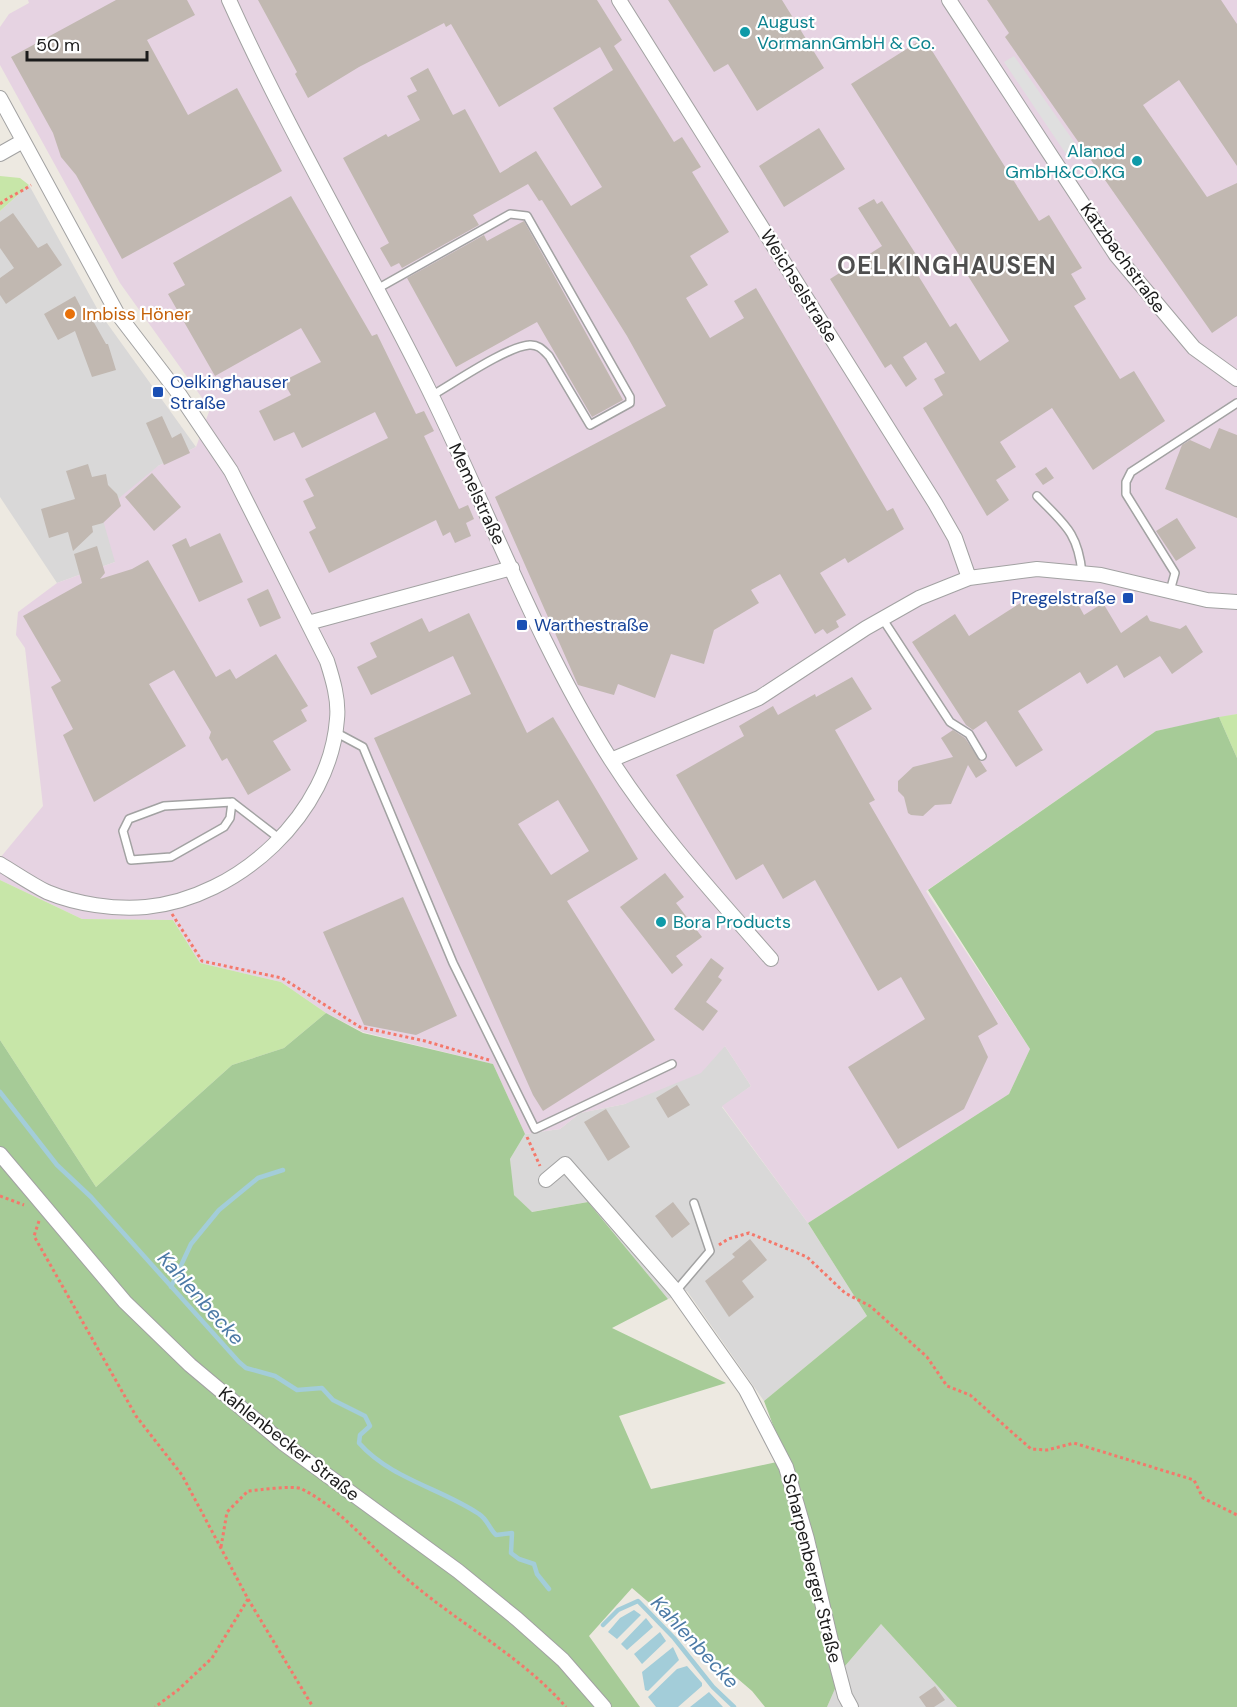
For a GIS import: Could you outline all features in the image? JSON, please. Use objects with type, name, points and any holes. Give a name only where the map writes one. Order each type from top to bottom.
[{"type":"street","name":"Memelstraße","points":[[229,0],[266,82],[377,289],[431,396],[540,632],[611,760],[649,816],[771,959]]},
{"type":"street","name":"Weichselstraße","points":[[619,0],[935,503],[955,538],[969,578]]},
{"type":"street","name":"Katzbachstraße","points":[[949,0],[1116,255],[1194,348],[1237,378]]},
{"type":"street","points":[[0,98],[117,313],[179,394],[231,471],[327,661],[334,686],[338,718],[325,773],[292,826],[280,839],[227,880],[169,904],[144,907],[98,905],[48,892],[0,864]]},
{"type":"street","points":[[0,154],[23,141]]},
{"type":"street","points":[[308,623],[512,568]]},
{"type":"street","points":[[611,760],[759,698],[882,618],[919,598],[969,578],[1038,569],[1126,580],[1208,600],[1237,602]]},
{"type":"street","name":"Kahlenbecker Straße","points":[[0,1154],[125,1302],[190,1365],[283,1443],[458,1571],[563,1660],[604,1707]]},
{"type":"street","name":"Scharpenberger Straße","points":[[546,1180],[565,1164],[676,1291],[746,1390],[786,1467],[807,1539],[839,1673],[851,1707]]},
{"type":"lane","points":[[377,289],[510,214],[527,216],[630,397],[630,403],[590,424],[549,356],[540,347],[528,345],[502,356],[431,396]]},
{"type":"lane","points":[[1170,591],[1175,573],[1125,494],[1126,482],[1131,472],[1237,403]]},
{"type":"lane","points":[[1037,496],[1072,533],[1080,552],[1082,573]]},
{"type":"lane","points":[[882,618],[950,722],[969,734],[982,756]]},
{"type":"lane","points":[[335,732],[363,747],[453,963],[535,1129],[672,1064]]},
{"type":"lane","points":[[232,802],[230,818],[224,827],[171,857],[131,860],[123,831],[129,819],[164,806],[232,802],[280,839]]},
{"type":"lane","points":[[676,1291],[710,1251],[694,1203]]},
{"type":"path","points":[[0,204],[14,192],[23,191],[43,177]]},
{"type":"path","points":[[169,904],[173,918],[202,961],[282,978],[360,1027],[425,1041],[494,1062]]},
{"type":"path","points":[[523,1126],[546,1180]]},
{"type":"path","points":[[43,1207],[34,1236],[136,1416],[182,1475],[248,1599],[313,1707]]},
{"type":"path","points":[[710,1251],[728,1239],[749,1233],[807,1257],[845,1293],[870,1306],[927,1357],[947,1386],[970,1395],[1031,1449],[1047,1450],[1074,1443],[1157,1468],[1194,1480],[1203,1498],[1237,1515]]},
{"type":"path","points":[[221,1549],[227,1512],[248,1491],[300,1488],[331,1508],[413,1585],[492,1642],[552,1692],[566,1707]]},
{"type":"path","points":[[155,1707],[178,1690],[212,1658],[248,1599]]},
{"type":"shaded area","points":[[28,0],[1237,0],[1237,714],[1156,731],[926,891],[1030,1049],[1009,1094],[808,1223],[722,1106],[751,1086],[725,1046],[701,1073],[625,1104],[580,1113],[560,1129],[525,1134],[493,1064],[363,1032],[326,1013],[281,982],[200,963],[173,920],[82,919],[0,880],[0,858],[43,806],[25,648],[16,635],[18,612],[57,583],[115,562],[101,513],[158,466],[196,447],[210,409],[120,283],[0,65],[0,27],[9,14],[29,3]]},
{"type":"shaded area","points":[[1014,56],[1077,146],[1066,154],[1004,62]]},
{"type":"shaded area","points":[[29,185],[99,312],[196,447],[158,466],[115,562],[57,583],[0,497],[0,211]]},
{"type":"shaded area","points":[[725,1046],[751,1086],[722,1107],[808,1223],[867,1316],[764,1401],[687,1291],[668,1299],[588,1202],[531,1212],[513,1194],[510,1159],[525,1134],[560,1129],[580,1113],[625,1104]]},
{"type":"shaded area","points":[[881,1624],[957,1707],[827,1707],[845,1666]]},
{"type":"green space","points":[[0,176],[20,178],[29,185],[0,211]]},
{"type":"green space","points":[[1237,714],[1237,758],[1219,717]]},
{"type":"green space","points":[[1219,717],[1237,758],[1237,1707],[957,1707],[881,1624],[845,1666],[827,1707],[765,1707],[752,1691],[632,1588],[589,1636],[640,1707],[0,1707],[0,1040],[96,1187],[232,1065],[284,1048],[326,1013],[363,1033],[493,1064],[525,1134],[510,1159],[514,1195],[532,1212],[588,1202],[668,1299],[612,1328],[726,1383],[619,1416],[651,1489],[786,1460],[764,1401],[867,1316],[808,1223],[1009,1094],[1030,1049],[928,890],[1156,731]]},
{"type":"green space","points":[[0,880],[82,919],[173,920],[200,963],[281,982],[326,1013],[284,1048],[232,1065],[96,1187],[0,1040]]},
{"type":"water","points":[[634,1610],[641,1615],[617,1639],[608,1632],[620,1618]]},
{"type":"water","points":[[646,1618],[653,1627],[627,1650],[621,1644]]},
{"type":"water","points":[[660,1632],[666,1641],[642,1664],[634,1654]]},
{"type":"water","points":[[673,1647],[679,1660],[648,1691],[645,1690],[642,1672]]},
{"type":"water","points":[[687,1666],[702,1686],[678,1707],[656,1707],[648,1697],[677,1669]]},
{"type":"water","points":[[709,1692],[723,1707],[690,1707]]},
{"type":"building","points":[[116,0],[187,0],[195,15],[147,40],[188,115],[237,88],[282,171],[122,259],[76,175],[61,157],[53,133],[11,57]]},
{"type":"building","points":[[258,0],[597,0],[622,40],[614,46],[674,142],[682,137],[701,167],[692,172],[729,232],[690,256],[708,285],[686,298],[710,338],[744,318],[734,301],[756,288],[887,511],[893,508],[904,529],[848,563],[845,558],[820,573],[846,615],[836,621],[839,627],[827,634],[823,629],[815,634],[780,574],[751,590],[759,603],[714,630],[704,664],[671,654],[655,698],[618,684],[614,695],[578,685],[495,497],[666,406],[627,336],[542,200],[539,201],[528,184],[473,215],[479,225],[402,268],[399,263],[391,267],[380,248],[389,243],[343,158],[386,134],[388,137],[420,120],[407,96],[417,91],[410,78],[428,68],[453,115],[465,109],[500,173],[536,151],[571,206],[602,187],[553,108],[613,70],[600,47],[499,107],[451,24],[446,27],[444,23],[359,67],[308,98],[295,74],[297,72]]},
{"type":"building","name":"August VormannGmbH & Co.","points":[[668,0],[782,0],[824,68],[757,111],[728,64],[714,72]]},
{"type":"building","name":"Alanod GmbH&CO.KG","points":[[987,0],[1221,0],[1237,24],[1237,166],[1179,80],[1143,105],[1207,197],[1237,183],[1237,316],[1212,333],[1005,37],[1009,33]]},
{"type":"building","points":[[924,38],[1039,221],[1049,215],[1082,268],[1071,274],[1086,299],[1074,306],[1120,379],[1134,371],[1165,421],[1093,470],[1052,408],[1000,442],[1016,467],[996,480],[1009,500],[987,516],[923,408],[943,395],[934,379],[945,373],[926,342],[903,357],[917,379],[906,387],[891,364],[885,368],[830,279],[882,246],[858,208],[874,199],[877,204],[882,201],[924,267],[916,272],[950,327],[956,323],[980,361],[1009,341],[963,268],[966,266],[851,84]]},
{"type":"building","points":[[819,128],[845,169],[784,207],[759,166]]},
{"type":"building","points":[[291,196],[372,336],[377,334],[416,414],[424,411],[434,431],[424,436],[459,509],[468,505],[474,519],[466,523],[471,536],[455,543],[450,532],[443,536],[436,520],[329,573],[309,532],[316,528],[303,501],[314,496],[305,479],[388,438],[375,412],[302,448],[294,432],[274,441],[259,411],[291,395],[283,381],[321,362],[301,328],[215,376],[168,294],[185,285],[173,263]]},
{"type":"building","points":[[13,213],[38,248],[47,243],[62,265],[6,304],[0,295],[0,278],[14,268],[0,248],[0,222]]},
{"type":"building","points":[[524,221],[623,400],[592,417],[537,322],[456,367],[407,278],[484,235],[487,241]]},
{"type":"building","points":[[75,296],[88,321],[92,319],[108,344],[116,370],[92,377],[75,331],[58,340],[44,314]]},
{"type":"building","points":[[162,416],[172,438],[181,433],[190,453],[164,465],[146,423]]},
{"type":"building","points":[[1219,428],[1237,435],[1237,518],[1165,489],[1182,445],[1190,440],[1210,449]]},
{"type":"building","points":[[88,464],[92,477],[106,474],[108,485],[117,494],[121,506],[103,523],[92,526],[93,532],[73,551],[68,532],[49,538],[41,509],[75,499],[66,471]]},
{"type":"building","points":[[1046,467],[1054,478],[1043,485],[1035,474]]},
{"type":"building","points":[[152,473],[181,507],[154,531],[125,497]]},
{"type":"building","points":[[1177,518],[1196,548],[1176,561],[1156,531]]},
{"type":"building","points":[[220,533],[243,582],[199,602],[172,545],[186,538],[190,547]]},
{"type":"building","points":[[97,546],[105,573],[100,579],[132,569],[148,560],[216,677],[230,669],[236,679],[276,654],[308,706],[301,710],[307,721],[273,741],[291,770],[248,795],[227,758],[222,761],[209,738],[211,732],[174,670],[149,684],[186,746],[94,802],[63,735],[73,729],[51,687],[61,681],[23,616],[82,583],[74,554]]},
{"type":"building","points":[[268,589],[281,618],[260,627],[247,599]]},
{"type":"building","points":[[1022,602],[1078,604],[1084,615],[1103,603],[1121,633],[1147,615],[1150,621],[1180,629],[1186,625],[1203,652],[1172,674],[1160,656],[1124,678],[1117,665],[1087,684],[1080,672],[1018,711],[1043,750],[1016,767],[986,721],[973,730],[966,725],[912,642],[955,614],[969,636]]},
{"type":"building","points":[[469,613],[527,733],[553,717],[638,859],[567,901],[655,1040],[543,1111],[533,1095],[374,738],[471,694],[453,656],[371,695],[357,667],[377,657],[370,643],[422,618],[429,632]],"holes":[[[558,800],[589,851],[551,875],[518,824]]]},
{"type":"building","points":[[852,677],[872,709],[835,730],[875,800],[869,803],[998,1024],[978,1036],[988,1057],[964,1109],[898,1149],[848,1067],[925,1019],[901,977],[878,991],[815,880],[783,899],[763,864],[736,880],[676,775],[744,736],[739,726],[773,706],[778,715]]},
{"type":"building","points":[[953,730],[965,738],[987,771],[976,778],[968,765],[951,804],[935,805],[923,816],[911,815],[908,813],[904,797],[898,791],[898,781],[913,767],[953,757],[941,738]]},
{"type":"building","name":"Bora Products","points":[[665,873],[684,897],[676,903],[702,937],[676,956],[683,965],[672,974],[620,907]]},
{"type":"building","points":[[403,897],[457,1016],[416,1035],[364,1025],[323,932]]},
{"type":"building","points":[[711,958],[724,968],[718,977],[722,980],[706,1002],[718,1011],[703,1031],[674,1009]]},
{"type":"building","points":[[677,1085],[690,1105],[668,1118],[656,1098]]},
{"type":"building","points":[[606,1109],[630,1147],[608,1161],[584,1122]]},
{"type":"building","points":[[673,1202],[690,1224],[672,1238],[655,1216]]},
{"type":"building","points":[[750,1239],[767,1260],[742,1281],[754,1297],[729,1317],[705,1281],[735,1257],[732,1254]]},
{"type":"building","points":[[935,1686],[945,1700],[934,1707],[926,1707],[919,1697]]},
{"type":"waterway","name":"Kahlenbecke","points":[[0,1092],[57,1165],[91,1197],[239,1362],[246,1368],[275,1376],[297,1390],[322,1388],[333,1400],[365,1416],[370,1426],[360,1435],[359,1443],[386,1466],[479,1514],[496,1535],[512,1533],[511,1553],[519,1559],[534,1564],[537,1574],[549,1589]]},
{"type":"waterway","points":[[171,1287],[191,1244],[219,1210],[258,1178],[283,1170]]},
{"type":"waterway","name":"Kahlenbecke","points":[[603,1625],[618,1610],[638,1601],[674,1638],[713,1687],[734,1707]]},
{"type":"place","name":"August VormannGmbH & Co.","points":[[745,32]]},
{"type":"place","name":"Alanod GmbH&CO.KG","points":[[1137,161]]},
{"type":"place","name":"Imbiss Höner","points":[[70,314]]},
{"type":"place","name":"Oelkinghauser Straße","points":[[158,392]]},
{"type":"place","name":"Pregelstraße","points":[[1128,598]]},
{"type":"place","name":"Warthestraße","points":[[522,625]]},
{"type":"place","name":"Bora Products","points":[[661,922]]},
{"type":"district","name":"OELKINGHAUSEN","points":[[947,265]]}]
